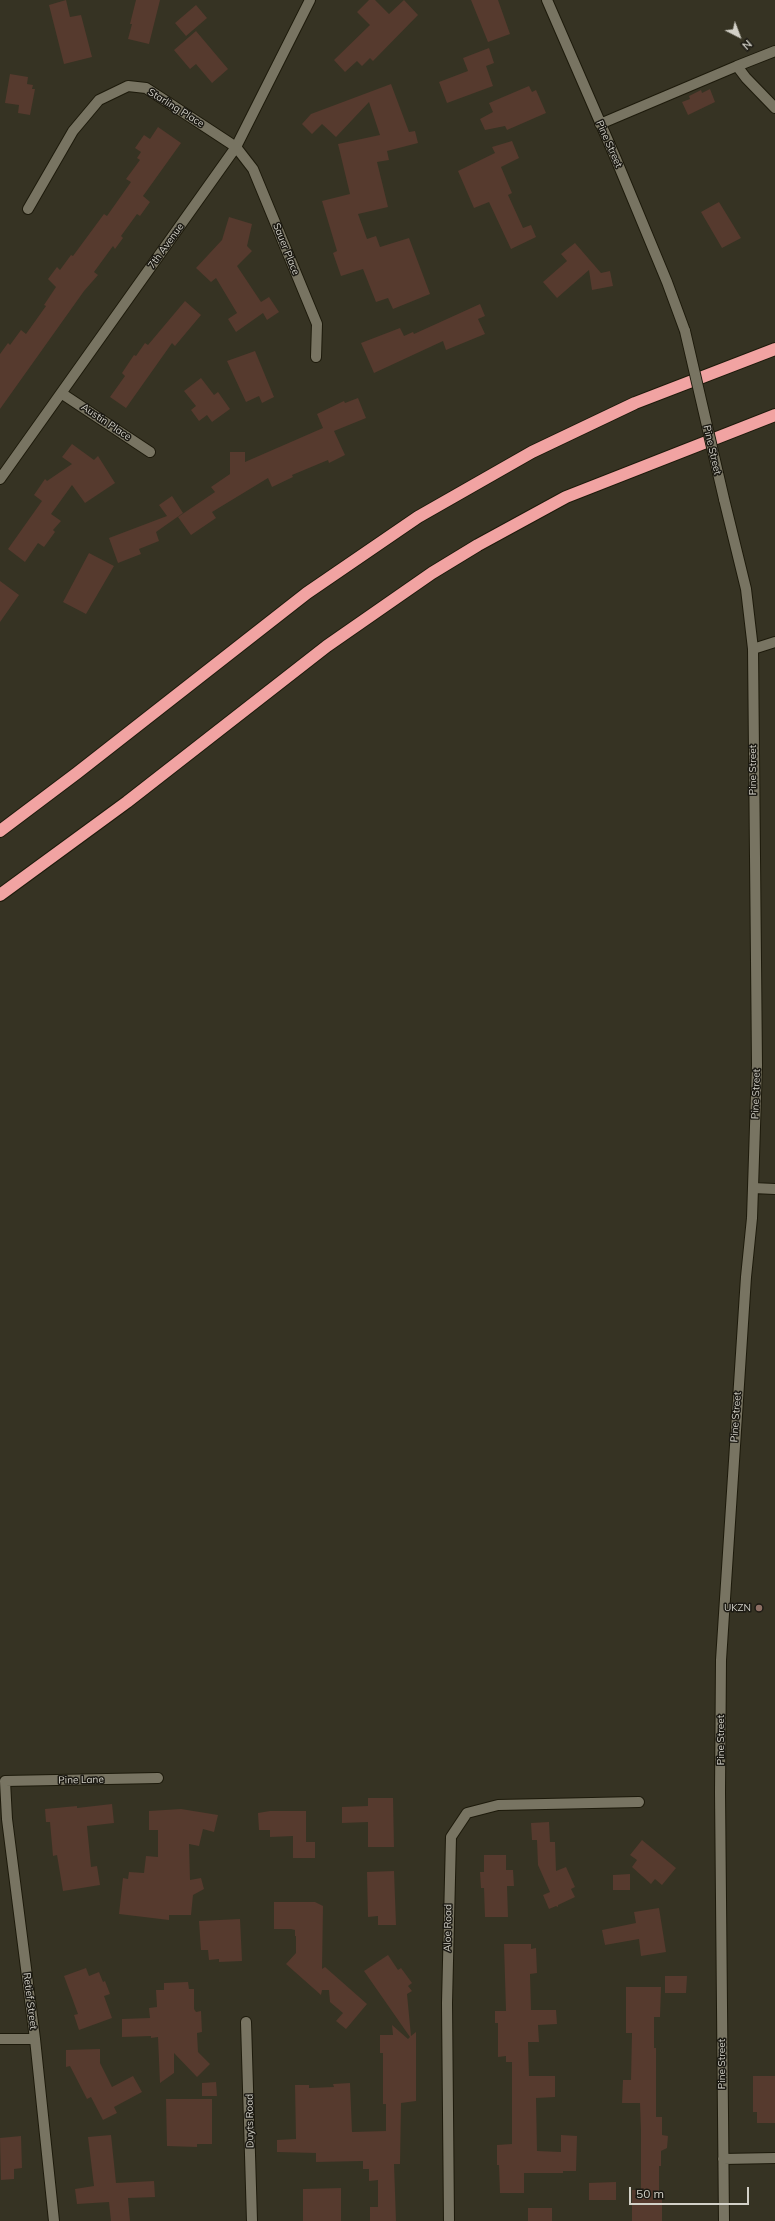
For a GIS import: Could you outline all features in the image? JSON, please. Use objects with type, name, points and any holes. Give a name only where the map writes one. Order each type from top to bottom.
[{"type":"highway","points":[[757,354],[775,343]]},
{"type":"highway","points":[[0,831],[77,773],[307,593],[418,517],[553,442],[635,403],[757,354],[775,349]]},
{"type":"highway","points":[[0,895],[127,802],[327,646],[432,573],[478,545],[566,498],[775,415]]},
{"type":"street","name":"7th Avenue","points":[[0,479],[236,147],[310,0]]},
{"type":"street","name":"Pine Street","points":[[547,0],[667,282],[685,331],[746,589],[753,649],[757,1065],[753,1188],[721,1660],[724,2221]]},
{"type":"street","points":[[600,124],[775,51]]},
{"type":"street","points":[[737,66],[746,78],[775,108]]},
{"type":"street","name":"Starling Place","points":[[28,209],[73,131],[99,100],[128,86],[146,88],[236,147]]},
{"type":"street","name":"Sauer Place","points":[[236,147],[253,169],[317,324],[316,357]]},
{"type":"street","name":"Austin Place","points":[[61,393],[150,452]]},
{"type":"street","points":[[753,649],[775,642]]},
{"type":"street","points":[[753,1188],[775,1189]]},
{"type":"street","name":"Pine Lane","points":[[4,1781],[158,1778]]},
{"type":"street","name":"Retief Street","points":[[4,1781],[7,1819],[35,2039],[54,2221]]},
{"type":"street","name":"Aloe Road","points":[[449,2221],[446,2003],[450,1837],[467,1813],[498,1805],[639,1802]]},
{"type":"street","name":"Duyts Road","points":[[246,2022],[252,2221]]},
{"type":"street","points":[[0,2039],[35,2039]]},
{"type":"street","points":[[723,2159],[775,2158]]},
{"type":"building","points":[[66,0],[70,17],[81,15],[92,57],[64,64],[49,5]]},
{"type":"building","points":[[136,0],[160,0],[149,44],[128,39]]},
{"type":"building","points":[[369,0],[375,0],[389,14],[404,0],[418,15],[373,61],[370,58],[362,66],[357,61],[345,72],[334,60],[370,25],[357,12]]},
{"type":"building","points":[[471,0],[498,0],[510,34],[488,42]]},
{"type":"building","points":[[196,5],[207,18],[186,36],[175,23]]},
{"type":"building","points":[[196,31],[228,69],[212,83],[196,64],[190,69],[174,50]]},
{"type":"building","points":[[489,48],[494,63],[486,66],[493,86],[447,103],[439,82],[468,71],[463,58]]},
{"type":"building","points":[[10,74],[28,77],[27,84],[33,85],[32,89],[35,89],[30,115],[18,113],[19,105],[5,103]]},
{"type":"building","points":[[391,84],[409,132],[415,131],[418,143],[387,151],[389,160],[377,162],[388,207],[358,214],[367,239],[376,236],[380,247],[409,238],[430,294],[393,309],[388,298],[376,302],[363,269],[341,276],[333,253],[337,251],[322,201],[350,194],[338,144],[380,135],[369,102],[336,137],[322,124],[312,134],[302,124],[311,114]]},
{"type":"building","points":[[529,86],[532,92],[536,90],[546,113],[507,130],[505,126],[485,130],[480,119],[493,112],[489,103]]},
{"type":"building","points":[[710,89],[715,102],[688,115],[682,102],[690,99],[689,96],[701,90],[702,93]]},
{"type":"building","points":[[158,127],[181,143],[143,196],[150,202],[140,216],[137,214],[121,236],[123,238],[115,249],[113,246],[94,272],[98,275],[84,291],[0,409],[0,354],[8,343],[10,345],[21,330],[26,334],[46,306],[44,305],[56,287],[48,279],[57,267],[60,270],[71,255],[73,256],[104,214],[107,216],[131,182],[126,179],[140,160],[137,158],[141,152],[135,148],[144,135],[150,139]]},
{"type":"building","points":[[512,141],[519,158],[501,167],[512,193],[508,195],[523,228],[531,225],[536,237],[511,249],[489,202],[474,208],[458,171],[495,153],[492,147]]},
{"type":"building","points":[[719,202],[741,238],[722,248],[701,212]]},
{"type":"building","points":[[229,217],[252,224],[247,246],[252,251],[237,266],[261,302],[269,297],[279,312],[267,320],[263,313],[236,332],[228,319],[237,313],[216,278],[211,282],[196,268],[222,240]]},
{"type":"building","points":[[575,243],[601,273],[610,271],[613,286],[592,290],[589,270],[557,298],[543,282],[567,261],[561,254]]},
{"type":"building","points":[[185,301],[201,315],[175,346],[172,343],[126,408],[110,397],[125,376],[122,373],[134,355],[136,356],[145,343],[148,345]]},
{"type":"building","points":[[480,304],[485,316],[478,319],[485,334],[446,350],[443,341],[374,373],[361,343],[400,328],[404,336],[413,332],[414,334]]},
{"type":"building","points":[[255,351],[274,397],[262,403],[259,396],[246,402],[227,361]]},
{"type":"building","points":[[201,378],[214,395],[218,392],[230,409],[212,422],[207,415],[199,421],[191,410],[196,406],[184,391]]},
{"type":"building","points":[[358,398],[366,418],[334,431],[345,455],[329,463],[328,460],[292,475],[293,477],[272,487],[268,478],[212,512],[216,518],[191,535],[178,517],[215,492],[211,487],[230,474],[230,452],[245,452],[245,462],[323,428],[317,414],[344,401],[345,403]]},
{"type":"building","points":[[72,444],[94,460],[98,456],[115,483],[85,503],[72,485],[51,514],[61,521],[53,530],[55,532],[44,547],[38,543],[25,562],[8,549],[42,501],[34,495],[45,479],[47,481],[72,464],[62,457]]},
{"type":"building","points":[[172,496],[183,513],[156,532],[159,541],[139,549],[141,554],[118,563],[109,538],[167,516],[159,505]]},
{"type":"building","points":[[89,553],[114,566],[86,614],[63,602]]},
{"type":"building","points":[[0,581],[19,595],[0,622]]},
{"type":"building","points":[[368,1798],[393,1798],[394,1847],[368,1847],[368,1822],[342,1823],[342,1807],[368,1806]]},
{"type":"building","points":[[112,1804],[114,1823],[87,1826],[91,1867],[97,1866],[100,1885],[63,1891],[57,1855],[53,1856],[50,1822],[46,1822],[45,1809],[77,1806],[77,1808]]},
{"type":"building","points":[[181,1809],[218,1815],[214,1832],[203,1829],[199,1846],[189,1844],[190,1880],[201,1878],[204,1889],[193,1895],[191,1915],[169,1915],[169,1920],[119,1914],[123,1878],[128,1879],[129,1872],[144,1873],[146,1856],[158,1857],[158,1830],[149,1830],[149,1811]]},
{"type":"building","points":[[270,1811],[306,1811],[306,1842],[315,1842],[315,1858],[293,1858],[293,1836],[270,1837],[270,1830],[259,1830],[258,1813]]},
{"type":"building","points":[[549,1822],[550,1842],[555,1842],[556,1871],[566,1867],[575,1887],[571,1889],[575,1897],[558,1905],[558,1907],[556,1906],[549,1909],[543,1895],[550,1892],[538,1865],[537,1840],[532,1840],[531,1823]]},
{"type":"building","points":[[642,1840],[676,1868],[662,1885],[655,1879],[651,1884],[632,1867],[637,1860],[630,1855]]},
{"type":"building","points":[[484,1855],[506,1855],[506,1870],[513,1870],[514,1886],[507,1886],[508,1917],[485,1917],[484,1888],[481,1888],[480,1872],[484,1872]]},
{"type":"building","points":[[394,1871],[396,1925],[378,1925],[378,1916],[368,1917],[367,1872]]},
{"type":"building","points":[[630,1874],[630,1890],[613,1890],[613,1875]]},
{"type":"building","points":[[274,1902],[315,1902],[323,1906],[322,1969],[325,1967],[367,2004],[346,2029],[336,2021],[343,2013],[330,2002],[329,1990],[322,1990],[321,1995],[286,1964],[296,1953],[295,1930],[274,1929]]},
{"type":"building","points":[[659,1908],[666,1952],[641,1956],[639,1939],[605,1945],[602,1930],[636,1923],[634,1912]]},
{"type":"building","points":[[240,1919],[242,1961],[219,1962],[219,1959],[209,1960],[208,1950],[201,1950],[199,1921]]},
{"type":"building","points":[[504,1944],[531,1944],[531,1949],[536,1948],[537,1973],[530,1974],[531,2010],[556,2010],[557,2024],[538,2025],[539,2042],[528,2042],[529,2076],[555,2076],[555,2097],[536,2098],[537,2151],[561,2152],[561,2135],[577,2136],[576,2171],[563,2171],[563,2173],[524,2173],[524,2193],[500,2193],[499,2165],[497,2165],[497,2145],[512,2144],[512,2062],[506,2062],[506,2056],[498,2057],[498,2023],[495,2023],[495,2011],[506,2011]]},
{"type":"building","points":[[388,1955],[398,1970],[401,1968],[412,1983],[408,1986],[412,1991],[407,1994],[411,2036],[416,2032],[416,2101],[401,2103],[400,2164],[394,2164],[396,2221],[370,2221],[370,2207],[378,2207],[378,2180],[369,2181],[369,2169],[363,2169],[363,2161],[316,2162],[316,2153],[277,2152],[277,2140],[296,2139],[295,2085],[309,2085],[309,2088],[334,2087],[333,2084],[350,2083],[352,2132],[386,2131],[386,2104],[383,2104],[383,2053],[380,2053],[380,2035],[393,2035],[392,2025],[408,2039],[410,2037],[364,1971]]},
{"type":"building","points":[[86,1968],[89,1976],[99,1972],[103,1982],[105,1981],[110,1994],[104,1996],[112,2018],[79,2030],[74,2015],[78,2014],[64,1976]]},
{"type":"building","points":[[665,1976],[687,1976],[686,1993],[665,1993]]},
{"type":"building","points":[[188,1982],[189,1989],[194,1989],[194,2009],[196,2012],[201,2011],[202,2032],[197,2033],[198,2052],[210,2064],[197,2077],[174,2053],[174,2073],[160,2083],[158,2037],[122,2037],[122,2019],[150,2018],[149,2008],[157,2007],[156,1990],[164,1990],[164,1983]]},
{"type":"building","points":[[626,1987],[661,1987],[660,2017],[654,2017],[654,2048],[656,2048],[656,2117],[662,2117],[662,2135],[668,2136],[667,2148],[661,2151],[661,2166],[659,2166],[659,2198],[662,2198],[662,2221],[632,2221],[632,2190],[641,2190],[641,2130],[640,2103],[622,2103],[623,2080],[631,2080],[632,2033],[626,2033]]},
{"type":"building","points":[[100,2049],[100,2063],[112,2087],[133,2076],[142,2092],[114,2107],[117,2113],[103,2120],[91,2097],[87,2099],[70,2066],[66,2067],[66,2050]]},
{"type":"building","points":[[753,2076],[775,2076],[775,2123],[757,2123],[757,2112],[753,2112]]},
{"type":"building","points":[[216,2082],[217,2096],[202,2096],[202,2083]]},
{"type":"building","points":[[166,2099],[212,2099],[212,2144],[197,2144],[197,2147],[167,2146]]},
{"type":"building","points":[[111,2135],[116,2183],[154,2181],[155,2197],[128,2198],[130,2221],[111,2221],[109,2202],[77,2204],[75,2189],[94,2186],[88,2137]]},
{"type":"building","points":[[21,2136],[22,2168],[14,2169],[14,2179],[1,2180],[0,2138]]},
{"type":"building","points":[[616,2182],[616,2200],[589,2200],[589,2183]]},
{"type":"building","points":[[341,2188],[341,2221],[303,2221],[303,2189]]},
{"type":"building","points":[[528,2208],[552,2208],[552,2221],[528,2221]]},
{"type":"place","name":"UKZN","points":[[759,1608]]}]
